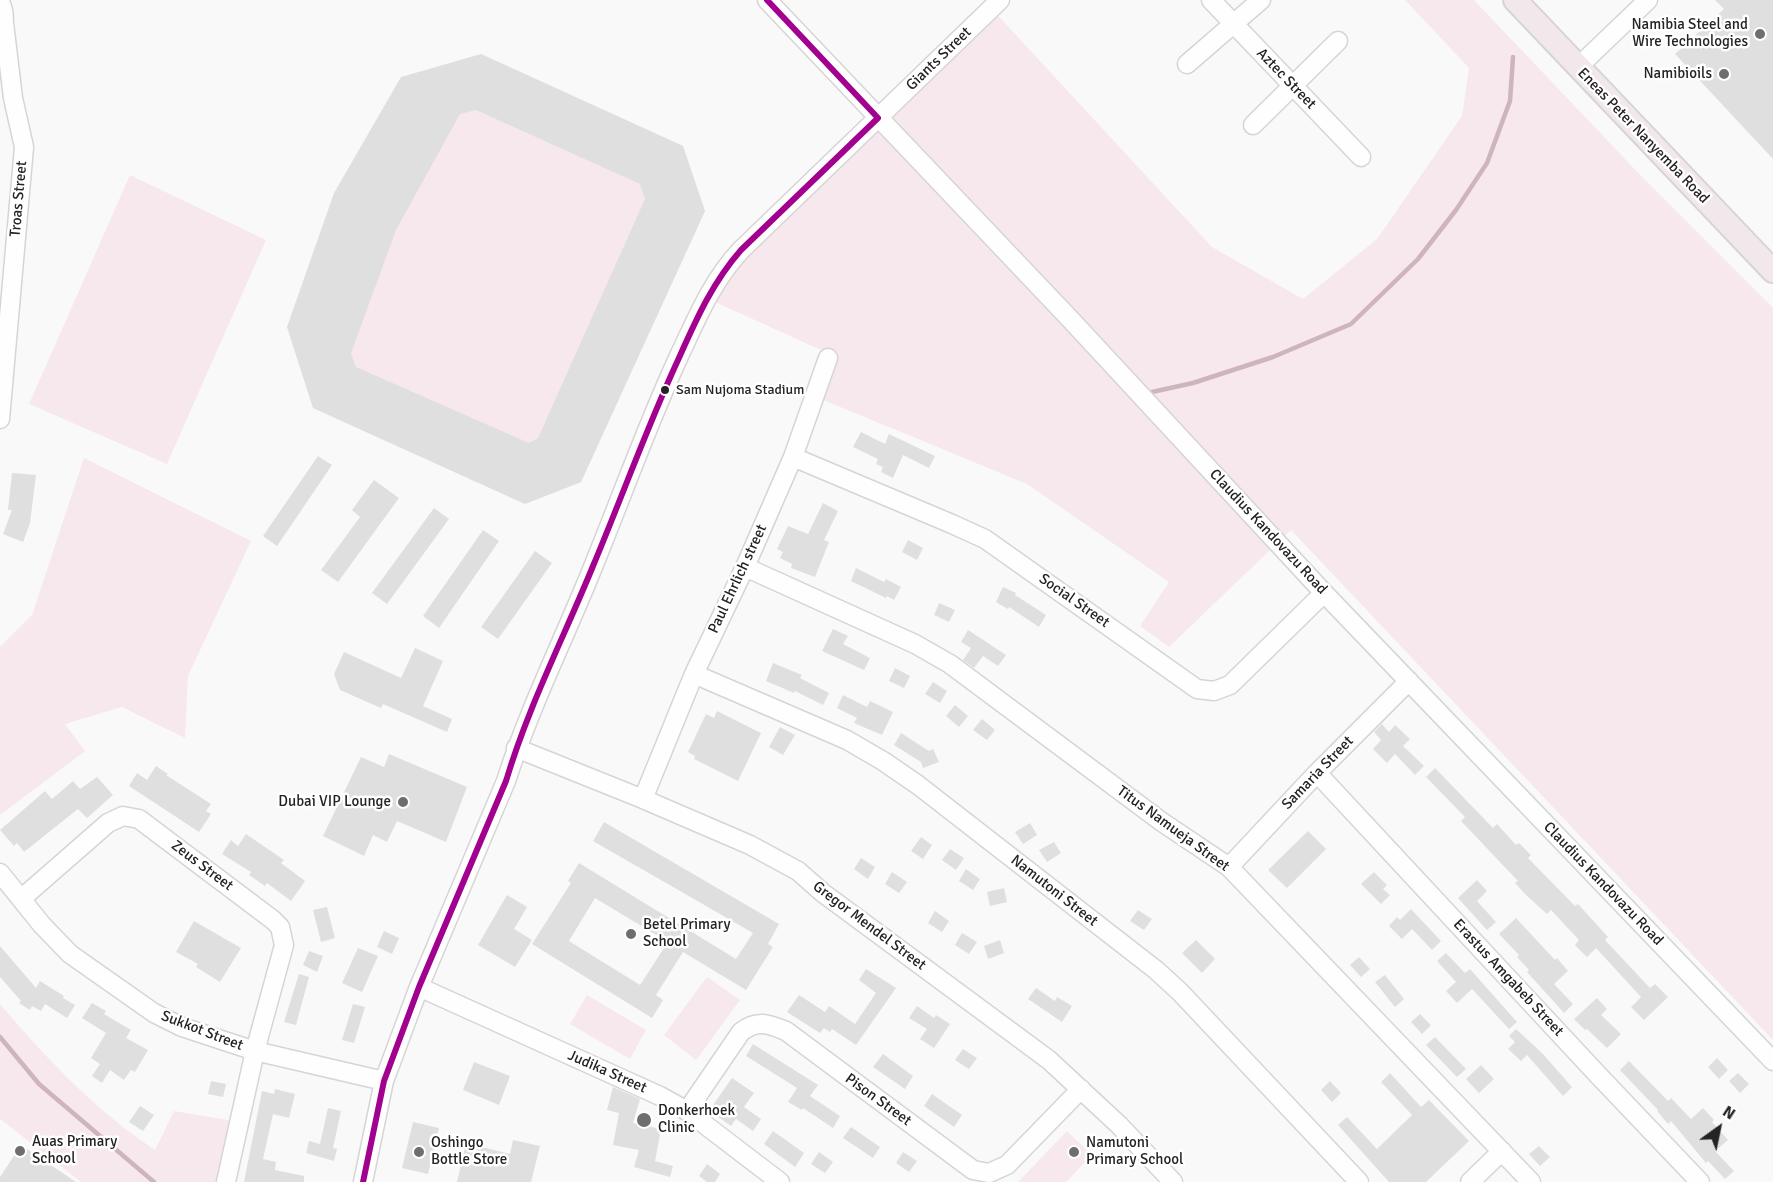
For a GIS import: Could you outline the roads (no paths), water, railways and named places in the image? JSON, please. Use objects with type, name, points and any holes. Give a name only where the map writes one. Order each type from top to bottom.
[{"type":"main road","name":"Eneas Peter Nanyemba Road","points":[[1515,0],[1773,271]]},
{"type":"street","name":"Claudius Kandovazu Road","points":[[766,0],[1071,320],[1324,593],[1773,1061]]},
{"type":"street","name":"Giants Street","points":[[363,1182],[384,1082],[419,987],[506,781],[516,748],[594,564],[658,403],[714,284],[741,250],[795,196],[1000,0]]},
{"type":"street","name":"Aztec Street","points":[[1211,0],[1361,157]]},
{"type":"street","points":[[1187,64],[1261,0]]},
{"type":"street","points":[[1578,67],[1648,0]]},
{"type":"street","name":"Troas Street","points":[[0,2],[4,12],[2,29],[23,141],[0,419]]},
{"type":"street","points":[[1253,125],[1338,41]]},
{"type":"street","points":[[0,94],[16,108]]},
{"type":"street","name":"Paul Ehrlich street","points":[[644,799],[694,674],[745,567],[793,457],[828,358]]},
{"type":"street","name":"Social Street","points":[[793,457],[985,539],[1197,689],[1214,691],[1230,686],[1324,593]]},
{"type":"street","name":"Titus Namueja Street","points":[[745,567],[915,644],[950,664],[1150,814],[1229,867],[1531,1182]]},
{"type":"street","name":"Namutoni Street","points":[[694,674],[847,740],[918,785],[1156,970],[1180,992],[1359,1182]]},
{"type":"street","name":"Samaria Street","points":[[1229,867],[1317,773],[1409,681]]},
{"type":"street","name":"Gregor Mendel Street","points":[[516,748],[644,799],[750,845],[798,871],[823,893],[1042,1054],[1119,1125],[1173,1182]]},
{"type":"street","name":"Erastus Amgabeb Street","points":[[1317,773],[1700,1182]]},
{"type":"street","name":"Zeus Street","points":[[21,899],[108,823],[123,816],[139,819],[280,927],[284,945],[255,1051],[226,1182]]},
{"type":"street","name":"Sukkot Street","points":[[0,873],[70,954],[154,1013],[182,1027],[255,1051],[384,1082]]},
{"type":"street","name":"Judika Street","points":[[419,987],[646,1089],[687,1111],[780,1182]]},
{"type":"street","name":"Pison Street","points":[[687,1111],[741,1032],[750,1025],[760,1023],[786,1031],[980,1173],[988,1173],[1007,1165],[1081,1089]]},
{"type":"street","points":[[1470,1182],[1502,1151]]},
{"type":"waterway","points":[[1152,392],[1193,383],[1273,357],[1351,324],[1418,259],[1456,210],[1487,163],[1510,101],[1513,57]]},
{"type":"waterway","points":[[0,1037],[39,1084],[154,1182]]},
{"type":"place","name":"Namibia Steel and Wire Technologies","points":[[1760,34]]},
{"type":"place","name":"Namibioils","points":[[1724,74]]},
{"type":"place","name":"Sam Nujoma Stadium","points":[[665,390]]},
{"type":"place","name":"Dubai VIP Lounge","points":[[403,802]]},
{"type":"place","name":"Betel Primary School","points":[[631,934]]},
{"type":"place","name":"Donkerhoek Clinic","points":[[644,1120]]},
{"type":"place","name":"Auas Primary School","points":[[20,1151]]},
{"type":"place","name":"Oshingo Bottle Store","points":[[419,1152]]},
{"type":"place","name":"Namutoni Primary School","points":[[1074,1152]]}]
